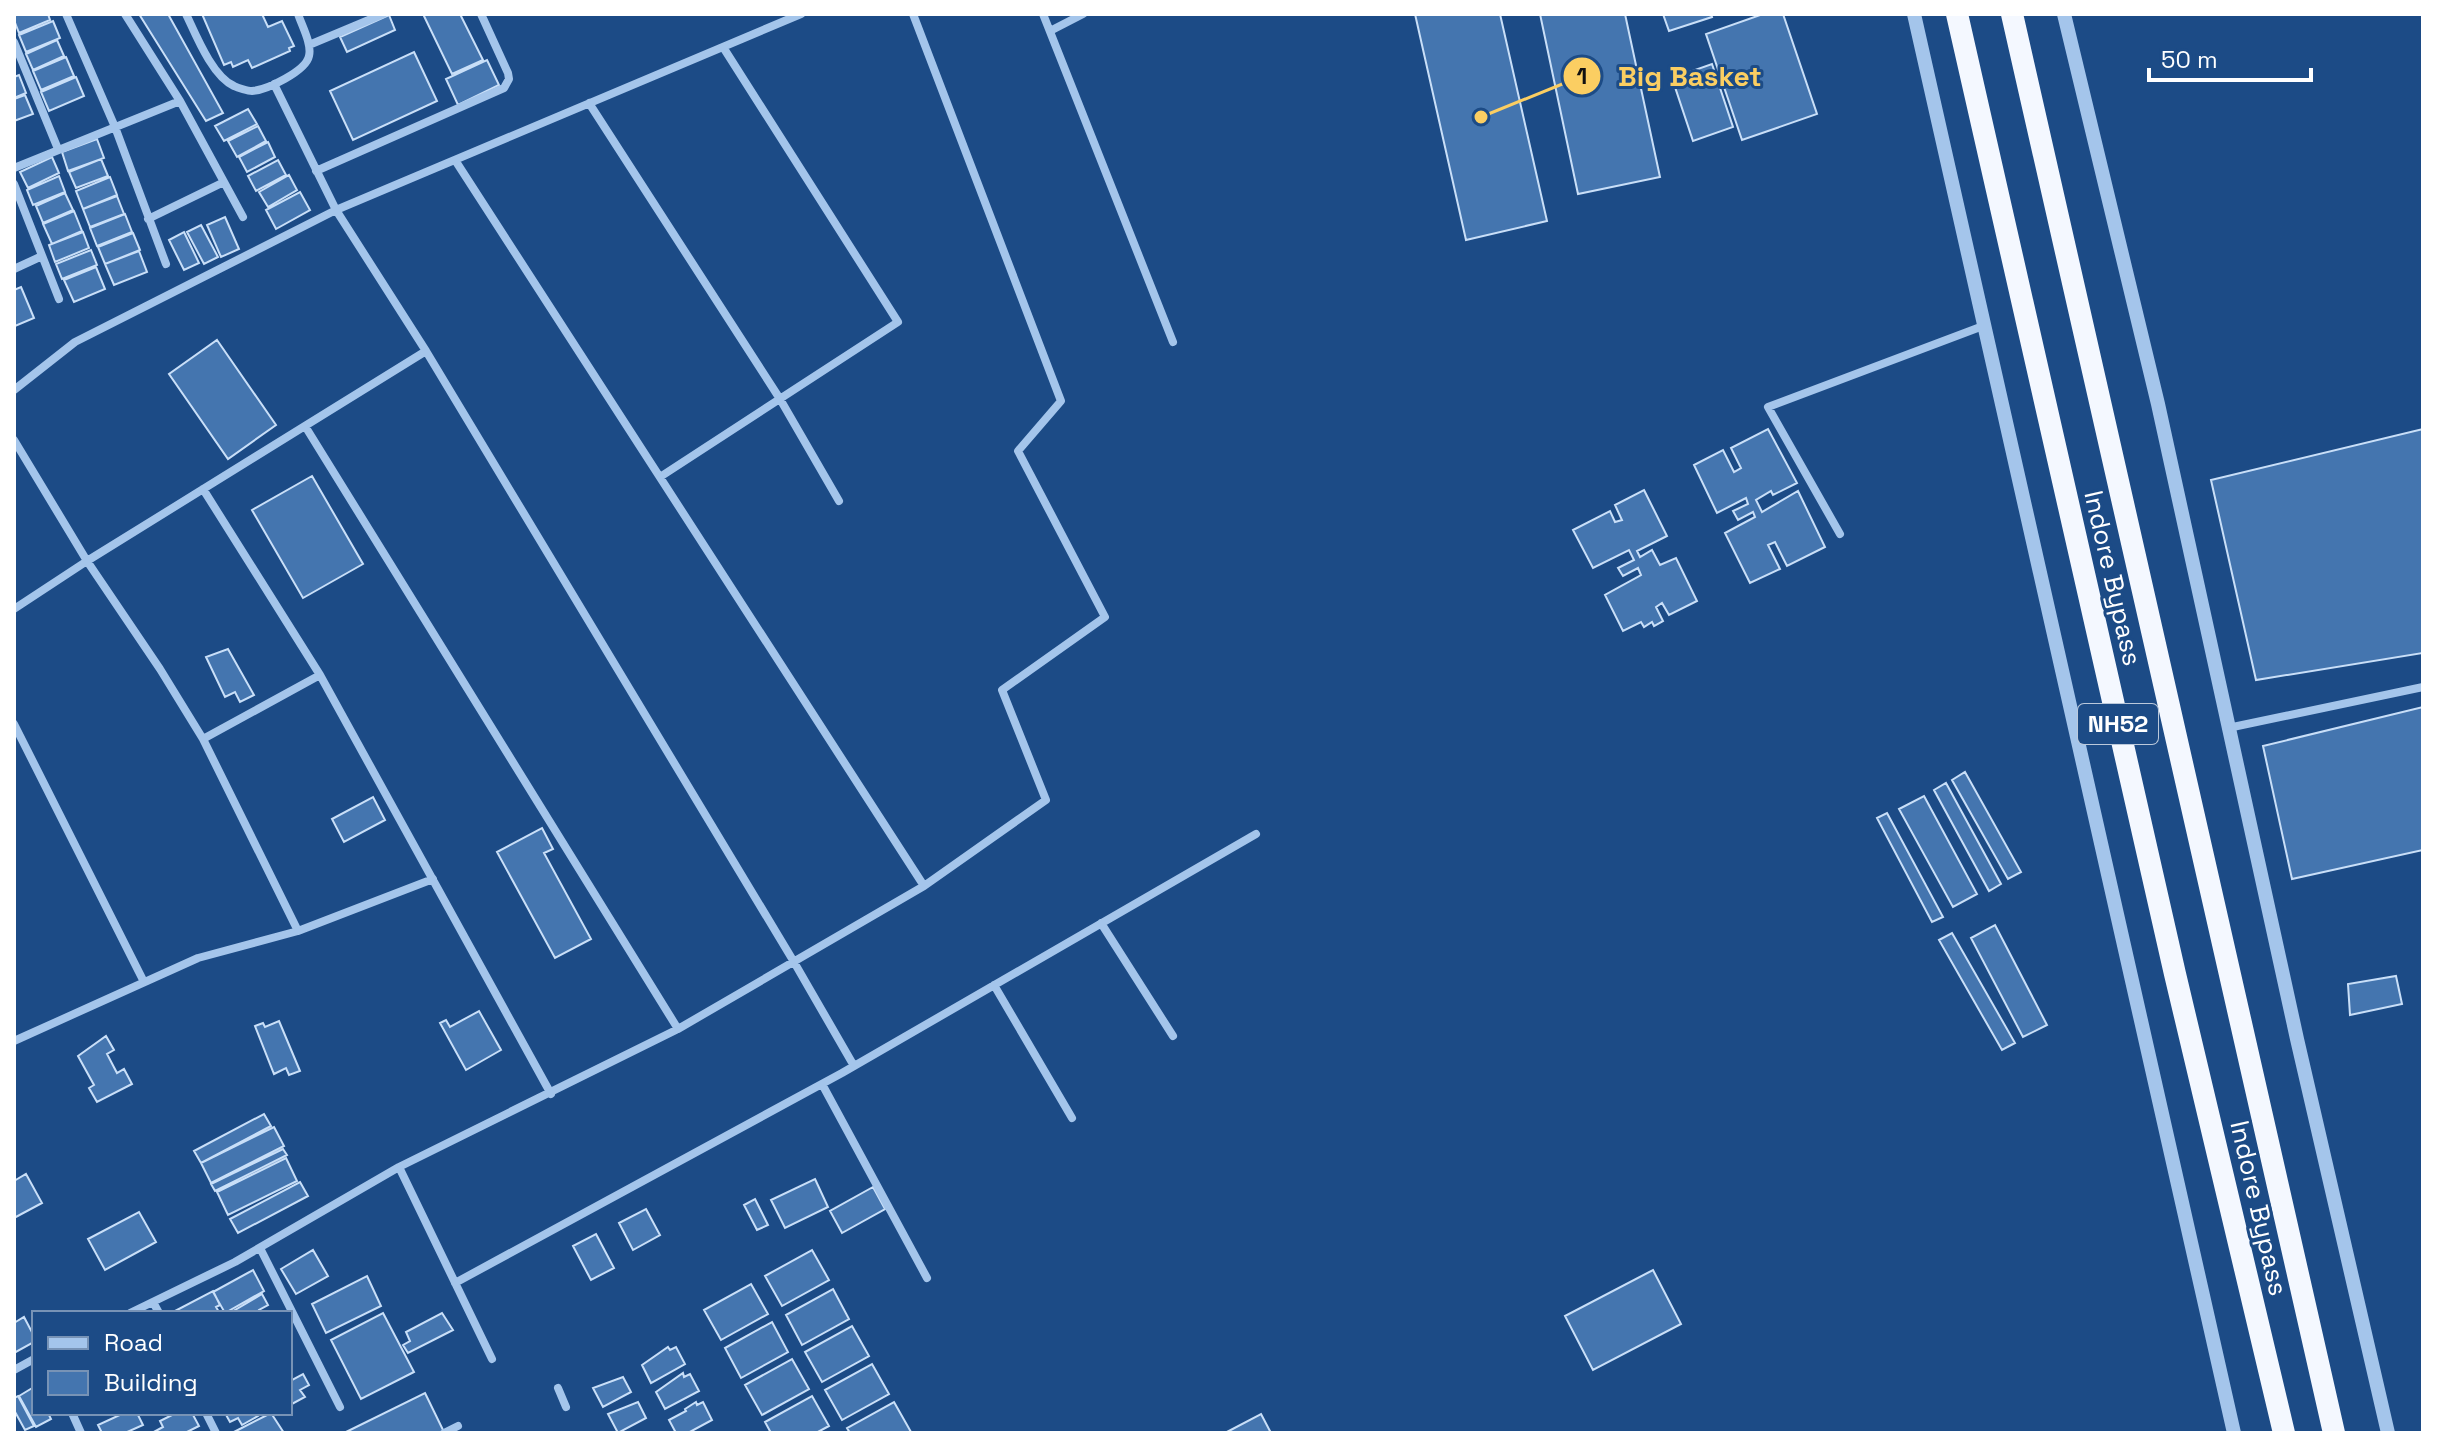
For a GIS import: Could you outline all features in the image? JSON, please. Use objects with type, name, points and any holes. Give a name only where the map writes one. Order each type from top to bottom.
[{"type":"highway","name":"Indore Bypass","points":[[1957,14],[2172,959],[2284,1433]]},
{"type":"highway","name":"Indore Bypass","points":[[2012,14],[2334,1433]]},
{"type":"street","points":[[66,14],[115,127],[166,264]]},
{"type":"street","points":[[125,14],[180,101],[243,217]]},
{"type":"street","points":[[186,14],[205,56],[232,86],[252,91],[274,84],[303,66],[309,57],[309,45],[298,14]]},
{"type":"street","points":[[309,45],[383,14]]},
{"type":"street","points":[[316,171],[504,88],[509,79],[508,73],[481,14]]},
{"type":"street","points":[[14,390],[75,342],[336,210],[801,14]]},
{"type":"street","points":[[134,1311],[260,1248],[399,1167],[678,1029],[924,886],[1046,800],[1002,690],[1105,617],[1018,451],[1061,401],[913,14]]},
{"type":"street","points":[[1043,14],[1173,342]]},
{"type":"street","points":[[1050,31],[1083,14]]},
{"type":"street","points":[[1914,14],[2234,1433]]},
{"type":"street","points":[[2064,14],[2158,404],[2388,1433]]},
{"type":"street","points":[[14,42],[58,149]]},
{"type":"street","points":[[660,477],[898,322],[723,47]]},
{"type":"street","points":[[274,84],[336,210],[426,351],[854,1066]]},
{"type":"street","points":[[14,168],[180,101]]},
{"type":"street","points":[[589,103],[780,399],[839,501]]},
{"type":"street","points":[[455,160],[924,886]]},
{"type":"street","points":[[148,219],[224,182]]},
{"type":"street","points":[[14,184],[59,299]]},
{"type":"street","points":[[14,269],[42,256]]},
{"type":"street","points":[[1840,534],[1768,407],[1983,326]]},
{"type":"street","points":[[14,609],[426,351]]},
{"type":"street","points":[[305,426],[678,1029]]},
{"type":"street","points":[[14,440],[87,561],[203,739],[298,931]]},
{"type":"street","points":[[203,489],[320,675],[551,1094]]},
{"type":"street","points":[[203,739],[320,675]]},
{"type":"street","points":[[2228,728],[2423,687]]},
{"type":"street","points":[[14,724],[144,982]]},
{"type":"street","points":[[455,1283],[822,1084],[1256,834]]},
{"type":"street","points":[[14,1041],[198,958],[298,931],[433,879]]},
{"type":"street","points":[[1101,923],[1173,1036]]},
{"type":"street","points":[[994,985],[1072,1118]]},
{"type":"street","points":[[822,1084],[927,1278]]},
{"type":"street","points":[[399,1167],[492,1359]]},
{"type":"street","points":[[260,1248],[292,1311]]},
{"type":"street","points":[[153,1302],[158,1311]]},
{"type":"street","points":[[292,1312],[340,1407]]},
{"type":"street","points":[[14,1370],[32,1360]]},
{"type":"street","points":[[558,1388],[566,1407]]},
{"type":"street","points":[[207,1415],[216,1433]]},
{"type":"street","points":[[444,1433],[458,1426]]},
{"type":"building","points":[[18,14],[48,14],[50,20],[19,33],[14,20]]},
{"type":"building","points":[[139,14],[168,14],[223,113],[206,121]]},
{"type":"building","points":[[202,14],[262,14],[268,27],[282,21],[294,46],[289,48],[290,51],[252,68],[248,60],[233,67],[231,62],[224,65]]},
{"type":"building","points":[[423,14],[460,14],[483,60],[452,74]]},
{"type":"building","points":[[1415,14],[1500,14],[1547,221],[1466,240]]},
{"type":"building","points":[[1540,14],[1625,14],[1660,177],[1578,194]]},
{"type":"building","points":[[1663,14],[1711,14],[1712,17],[1669,31]]},
{"type":"building","points":[[1763,14],[1783,14],[1817,114],[1742,140],[1706,34]]},
{"type":"building","points":[[389,15],[395,30],[347,52],[340,37]]},
{"type":"building","points":[[53,21],[60,38],[26,52],[19,35]]},
{"type":"building","points":[[57,40],[64,56],[33,70],[26,54]]},
{"type":"building","points":[[414,52],[437,101],[353,140],[330,91]]},
{"type":"building","points":[[66,57],[74,76],[41,90],[33,71]]},
{"type":"building","points":[[487,60],[499,85],[458,105],[446,79]]},
{"type":"building","points":[[1712,64],[1733,127],[1693,141],[1672,78]]},
{"type":"building","points":[[19,75],[26,93],[14,98],[14,77]]},
{"type":"building","points":[[76,77],[84,96],[49,111],[41,92]]},
{"type":"building","points":[[25,95],[33,114],[14,121],[14,99]]},
{"type":"building","points":[[248,109],[257,124],[224,141],[215,126]]},
{"type":"building","points":[[258,126],[266,141],[237,157],[228,141]]},
{"type":"building","points":[[97,139],[104,158],[68,171],[62,152]]},
{"type":"building","points":[[268,142],[275,157],[247,172],[239,157]]},
{"type":"building","points":[[52,157],[59,173],[28,188],[20,172]]},
{"type":"building","points":[[101,159],[108,176],[76,188],[69,172]]},
{"type":"building","points":[[278,160],[286,175],[256,191],[248,176]]},
{"type":"building","points":[[289,175],[297,190],[268,207],[259,192]]},
{"type":"building","points":[[59,176],[65,192],[33,205],[27,190]]},
{"type":"building","points":[[110,177],[117,195],[83,209],[76,191]]},
{"type":"building","points":[[300,192],[310,210],[276,229],[266,210]]},
{"type":"building","points":[[65,193],[73,210],[43,223],[36,206]]},
{"type":"building","points":[[117,196],[124,214],[90,227],[83,209]]},
{"type":"building","points":[[74,211],[82,231],[52,244],[43,224]]},
{"type":"building","points":[[125,214],[132,232],[97,246],[90,228]]},
{"type":"building","points":[[225,217],[239,249],[221,257],[207,225]]},
{"type":"building","points":[[201,225],[218,257],[204,264],[187,232]]},
{"type":"building","points":[[83,232],[89,248],[55,262],[49,245]]},
{"type":"building","points":[[184,232],[199,263],[184,270],[169,240]]},
{"type":"building","points":[[133,233],[140,250],[105,264],[98,247]]},
{"type":"building","points":[[91,250],[97,265],[62,279],[56,264]]},
{"type":"building","points":[[139,251],[147,272],[114,285],[105,264]]},
{"type":"building","points":[[96,267],[105,289],[74,302],[64,280]]},
{"type":"building","points":[[21,287],[34,318],[15,326],[14,290]]},
{"type":"building","points":[[217,340],[276,425],[228,459],[169,374]]},
{"type":"building","points":[[1768,429],[1797,483],[1773,495],[1771,491],[1756,500],[1762,512],[1798,491],[1825,547],[1787,566],[1775,542],[1768,545],[1780,569],[1750,583],[1725,533],[1755,517],[1753,512],[1738,520],[1733,511],[1748,504],[1746,498],[1717,513],[1694,465],[1723,450],[1734,472],[1741,468],[1731,448]]},
{"type":"building","points":[[2423,429],[2423,653],[2256,680],[2211,480]]},
{"type":"building","points":[[312,476],[363,564],[303,598],[252,510]]},
{"type":"building","points":[[1644,490],[1667,536],[1637,551],[1640,557],[1652,550],[1660,565],[1676,558],[1697,601],[1669,615],[1662,603],[1656,607],[1663,621],[1644,627],[1641,622],[1623,631],[1605,595],[1641,575],[1638,568],[1623,576],[1618,568],[1634,560],[1629,550],[1593,568],[1573,530],[1610,511],[1615,522],[1622,520],[1615,505]]},
{"type":"building","points":[[228,649],[254,695],[240,702],[235,692],[225,697],[206,657]]},
{"type":"building","points":[[2423,707],[2423,850],[2292,879],[2263,746]]},
{"type":"building","points":[[1965,772],[2021,872],[2008,879],[1952,780]]},
{"type":"building","points":[[1946,783],[2001,884],[1989,891],[1934,790]]},
{"type":"building","points":[[1924,796],[1977,894],[1953,907],[1899,809]]},
{"type":"building","points":[[373,797],[385,820],[344,842],[332,819]]},
{"type":"building","points":[[1887,813],[1943,917],[1932,922],[1877,818]]},
{"type":"building","points":[[542,828],[553,849],[544,853],[591,939],[555,958],[497,852]]},
{"type":"building","points":[[1995,925],[2047,1025],[2023,1037],[1971,938]]},
{"type":"building","points":[[1952,933],[2015,1043],[2002,1050],[1939,940]]},
{"type":"building","points":[[2396,976],[2402,1004],[2350,1015],[2348,984]]},
{"type":"building","points":[[479,1011],[501,1050],[466,1070],[440,1023],[446,1020],[450,1027]]},
{"type":"building","points":[[279,1021],[300,1071],[289,1075],[286,1068],[274,1074],[255,1026],[263,1023],[265,1027]]},
{"type":"building","points":[[106,1036],[114,1050],[107,1054],[117,1073],[124,1069],[132,1084],[97,1102],[89,1088],[94,1085],[78,1056]]},
{"type":"building","points":[[264,1114],[271,1126],[201,1163],[194,1151]]},
{"type":"building","points":[[274,1127],[284,1146],[211,1183],[201,1163]]},
{"type":"building","points":[[283,1149],[287,1155],[215,1191],[211,1184]]},
{"type":"building","points":[[286,1158],[297,1181],[228,1215],[217,1192]]},
{"type":"building","points":[[26,1174],[42,1203],[14,1218],[14,1181]]},
{"type":"building","points":[[815,1179],[828,1207],[785,1228],[771,1200]]},
{"type":"building","points":[[300,1182],[308,1196],[238,1233],[230,1219]]},
{"type":"building","points":[[873,1187],[885,1209],[842,1233],[830,1211]]},
{"type":"building","points":[[755,1199],[768,1225],[757,1230],[744,1205]]},
{"type":"building","points":[[646,1209],[660,1235],[633,1250],[619,1223]]},
{"type":"building","points":[[139,1212],[156,1242],[105,1270],[88,1239]]},
{"type":"building","points":[[596,1234],[614,1268],[591,1280],[573,1246]]},
{"type":"building","points":[[313,1250],[328,1276],[296,1294],[281,1269]]},
{"type":"building","points":[[812,1250],[829,1280],[782,1306],[765,1276]]},
{"type":"building","points":[[253,1270],[264,1291],[229,1311],[224,1311],[213,1292]]},
{"type":"building","points":[[1653,1270],[1681,1324],[1593,1370],[1565,1316]]},
{"type":"building","points":[[367,1276],[381,1306],[326,1333],[312,1304]]},
{"type":"building","points":[[751,1284],[768,1314],[721,1340],[704,1310]]},
{"type":"building","points":[[833,1289],[849,1319],[802,1345],[786,1315]]},
{"type":"building","points":[[213,1291],[220,1305],[216,1307],[218,1311],[175,1311]]},
{"type":"building","points":[[262,1294],[268,1305],[259,1311],[233,1311]]},
{"type":"building","points":[[383,1313],[414,1372],[361,1399],[331,1340]]},
{"type":"building","points":[[442,1313],[453,1330],[408,1353],[403,1345],[410,1341],[406,1332]]},
{"type":"building","points":[[24,1317],[32,1332],[32,1343],[14,1353],[14,1323]]},
{"type":"building","points":[[772,1322],[788,1352],[741,1378],[725,1348]]},
{"type":"building","points":[[852,1326],[869,1356],[822,1382],[805,1352]]},
{"type":"building","points":[[668,1347],[670,1350],[676,1347],[685,1364],[651,1383],[642,1365]]},
{"type":"building","points":[[792,1359],[809,1389],[762,1415],[745,1385]]},
{"type":"building","points":[[872,1364],[889,1394],[842,1420],[825,1390]]},
{"type":"building","points":[[683,1373],[684,1377],[690,1374],[699,1391],[665,1409],[656,1392]]},
{"type":"building","points":[[303,1374],[309,1385],[300,1390],[305,1397],[292,1404],[292,1380]]},
{"type":"building","points":[[623,1377],[631,1392],[603,1407],[593,1388]]},
{"type":"building","points":[[32,1388],[32,1415],[49,1415],[51,1419],[36,1427],[19,1396]]},
{"type":"building","points":[[425,1393],[444,1432],[344,1433]]},
{"type":"building","points":[[18,1396],[34,1426],[25,1430],[14,1410],[14,1398]]},
{"type":"building","points":[[812,1396],[829,1426],[816,1433],[771,1433],[765,1422]]},
{"type":"building","points":[[638,1402],[646,1418],[618,1433],[608,1414]]},
{"type":"building","points":[[696,1402],[697,1405],[703,1402],[712,1420],[688,1433],[676,1433],[669,1420]]},
{"type":"building","points":[[894,1402],[911,1432],[850,1433],[847,1428]]},
{"type":"building","points":[[1261,1414],[1271,1433],[1225,1433]]},
{"type":"building","points":[[120,1415],[138,1415],[143,1425],[125,1433],[102,1433],[98,1425]]},
{"type":"building","points":[[172,1415],[193,1415],[199,1426],[185,1433],[152,1433],[163,1427],[160,1421]]},
{"type":"building","points":[[226,1415],[258,1416],[242,1425],[238,1418],[230,1422]]},
{"type":"building","points":[[272,1415],[284,1433],[232,1433]]},
{"type":"place","name":"Big Basket","points":[[1481,117]]}]
